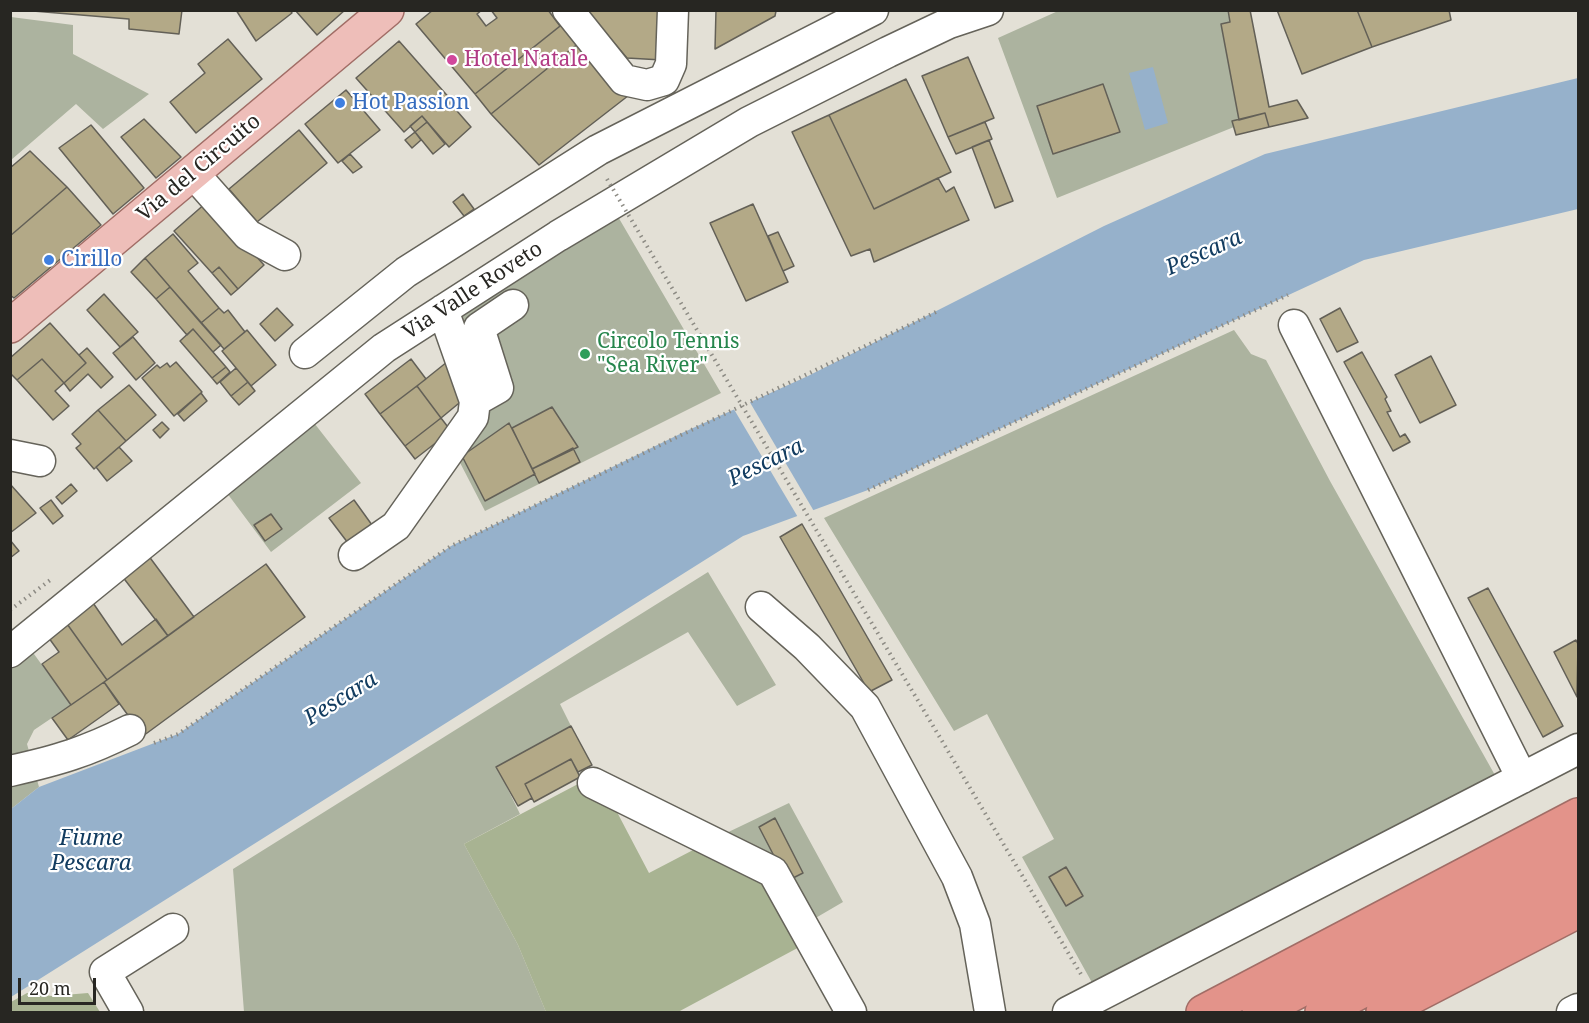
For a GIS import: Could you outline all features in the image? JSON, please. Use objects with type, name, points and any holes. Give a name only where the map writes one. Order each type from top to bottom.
[{"type":"highway","points":[[1203,1012],[1578,815]]},
{"type":"highway","points":[[1322,1012],[1528,886],[1578,844]]},
{"type":"highway","points":[[1259,1012],[1528,886],[1578,877]]},
{"type":"highway","points":[[1383,1012],[1578,911]]},
{"type":"main road","name":"Via del Circuito","points":[[10,326],[387,10]]},
{"type":"street","points":[[568,10],[624,80],[647,85],[664,80],[671,64],[673,10]]},
{"type":"street","points":[[305,353],[406,272],[598,150],[873,10]]},
{"type":"street","name":"Via Valle Roveto","points":[[10,652],[384,348],[558,236],[749,122],[949,23],[988,10]]},
{"type":"street","points":[[638,83],[634,105],[642,127]]},
{"type":"street","points":[[193,172],[248,235],[285,255]]},
{"type":"street","points":[[475,401],[498,387],[478,328],[513,305]]},
{"type":"street","points":[[354,555],[396,526],[473,417],[475,401],[443,310]]},
{"type":"street","points":[[1294,325],[1522,778]]},
{"type":"street","points":[[10,455],[40,460]]},
{"type":"street","points":[[760,607],[807,647],[865,707],[957,877],[975,924],[990,1012]]},
{"type":"street","points":[[10,771],[61,760],[139,738]]},
{"type":"street","points":[[1068,1012],[1578,748]]},
{"type":"street","points":[[593,783],[773,872],[851,1012]]},
{"type":"street","points":[[129,1012],[105,972],[173,929]]},
{"type":"street","points":[[1572,1012],[1578,1009]]},
{"type":"path","points":[[607,179],[1095,997]]},
{"type":"path","points":[[868,490],[1288,295]]},
{"type":"path","points":[[139,738],[178,734],[451,546],[938,311]]},
{"type":"green space","points":[[1058,11],[1228,11],[1230,22],[1221,24],[1239,120],[1234,127],[1057,198],[998,38]]},
{"type":"green space","points":[[11,17],[73,25],[73,54],[149,94],[103,129],[76,104],[11,160]]},
{"type":"green space","name":"Circolo Tennis \"Sea River\"","points":[[617,215],[721,393],[485,511],[455,453],[490,407],[459,315]]},
{"type":"green space","points":[[1234,330],[1251,354],[1266,360],[1330,481],[1496,777],[1095,988],[1022,857],[1054,839],[987,714],[954,731],[824,518]]},
{"type":"green space","points":[[311,419],[361,483],[271,552],[224,489]]},
{"type":"green space","points":[[708,572],[776,685],[737,706],[688,632],[560,704],[571,726],[497,767],[520,814],[464,844],[518,945],[546,1012],[244,1012],[233,869]]},
{"type":"green space","points":[[26,643],[71,705],[34,730],[27,744],[39,787],[11,809],[11,657]]},
{"type":"green space","points":[[597,774],[649,873],[718,837],[768,871],[805,944],[678,1012],[546,1012],[518,945],[464,844]]},
{"type":"green space","points":[[789,803],[843,902],[807,923],[718,837]]},
{"type":"green space","points":[[27,993],[52,996],[88,993],[100,1012],[11,1012],[11,1002]]},
{"type":"water","points":[[1153,67],[1168,123],[1145,130],[1129,73]]},
{"type":"water","name":"Fiume Pescara","points":[[1578,78],[1578,209],[1364,260],[868,490],[743,536],[11,997],[11,809],[39,787],[178,734],[451,546],[682,433],[808,376],[1104,226],[1265,154]]},
{"type":"pier","points":[[748,399],[815,513],[799,519],[732,406]]},
{"type":"building","points":[[182,10],[179,34],[129,29],[129,19],[33,11]]},
{"type":"building","points":[[236,10],[290,10],[292,13],[256,41]]},
{"type":"building","points":[[295,10],[345,10],[317,35]]},
{"type":"building","points":[[433,10],[482,10],[477,14],[486,26],[497,18],[491,10],[548,10],[560,26],[475,94],[416,24]]},
{"type":"building","points":[[586,10],[665,10],[662,60],[627,58]]},
{"type":"building","points":[[716,10],[776,11],[775,16],[715,49]]},
{"type":"building","points":[[1228,10],[1250,10],[1269,107],[1297,100],[1308,118],[1269,127],[1265,113],[1239,120],[1221,24],[1230,22]]},
{"type":"building","points":[[1277,10],[1357,10],[1372,47],[1302,74]]},
{"type":"building","points":[[1357,10],[1449,10],[1451,20],[1372,47]]},
{"type":"building","points":[[569,19],[585,38],[491,114],[475,94]]},
{"type":"building","points":[[585,38],[633,92],[539,165],[491,114]]},
{"type":"building","points":[[228,39],[262,79],[196,133],[170,102],[205,73],[198,64]]},
{"type":"building","points":[[399,41],[452,101],[450,103],[471,127],[449,147],[422,116],[404,132],[356,78]]},
{"type":"building","points":[[968,57],[994,118],[948,137],[922,76]]},
{"type":"building","points":[[906,79],[951,172],[874,209],[829,115]]},
{"type":"building","points":[[1103,84],[1120,132],[1053,154],[1037,106]]},
{"type":"building","points":[[346,90],[380,130],[338,163],[305,124]]},
{"type":"building","points":[[1265,113],[1269,127],[1236,135],[1232,121]]},
{"type":"building","points":[[829,115],[874,209],[938,178],[946,192],[954,187],[969,220],[874,262],[870,249],[851,256],[792,132]]},
{"type":"building","points":[[422,116],[427,122],[415,132],[410,126]]},
{"type":"building","points":[[144,119],[181,157],[156,178],[121,137]]},
{"type":"building","points":[[427,122],[445,144],[433,154],[415,132]]},
{"type":"building","points":[[985,122],[992,139],[956,154],[948,137]]},
{"type":"building","points":[[91,125],[144,188],[113,214],[59,148]]},
{"type":"building","points":[[299,130],[327,163],[257,222],[229,189]]},
{"type":"building","points":[[415,132],[421,140],[412,148],[405,140]]},
{"type":"building","points":[[989,140],[1013,201],[995,208],[972,147]]},
{"type":"building","points":[[30,151],[67,187],[10,236],[10,168]]},
{"type":"building","points":[[350,154],[362,167],[353,173],[342,161]]},
{"type":"building","points":[[67,187],[101,225],[14,298],[10,295],[10,236]]},
{"type":"building","points":[[463,194],[474,209],[464,216],[453,202]]},
{"type":"building","points":[[207,202],[264,265],[238,289],[219,267],[212,273],[174,231]]},
{"type":"building","points":[[753,204],[788,282],[746,301],[710,223]]},
{"type":"building","points":[[778,232],[794,266],[783,271],[768,236]]},
{"type":"building","points":[[173,234],[198,263],[188,271],[219,308],[201,323],[145,258]]},
{"type":"building","points":[[145,258],[170,287],[156,299],[131,272]]},
{"type":"building","points":[[219,267],[238,289],[231,295],[212,273]]},
{"type":"building","points":[[170,287],[221,345],[213,352],[193,329],[187,335],[156,299]]},
{"type":"building","points":[[104,294],[138,332],[120,347],[87,310]]},
{"type":"building","points":[[219,308],[224,313],[228,310],[245,332],[224,349],[201,323]]},
{"type":"building","points":[[277,308],[293,325],[275,341],[260,324]]},
{"type":"building","points":[[1340,308],[1358,342],[1337,352],[1320,319]]},
{"type":"building","points":[[50,323],[86,363],[64,383],[42,359],[17,380],[10,373],[10,358]]},
{"type":"building","points":[[193,329],[226,367],[212,378],[180,341]]},
{"type":"building","points":[[247,330],[276,365],[251,386],[222,351]]},
{"type":"building","points":[[133,337],[155,363],[136,380],[113,353]]},
{"type":"building","points":[[87,348],[113,377],[101,388],[88,374],[70,391],[64,383],[86,363],[79,355]]},
{"type":"building","points":[[1362,352],[1387,397],[1385,399],[1391,411],[1387,412],[1400,437],[1405,434],[1410,442],[1393,451],[1344,362]]},
{"type":"building","points":[[1431,356],[1456,405],[1420,423],[1395,375]]},
{"type":"building","points":[[452,358],[464,399],[441,418],[417,386]]},
{"type":"building","points":[[42,359],[64,383],[55,391],[69,406],[53,420],[17,380]]},
{"type":"building","points":[[411,359],[426,379],[380,414],[365,394]]},
{"type":"building","points":[[176,362],[202,392],[174,416],[142,378],[157,365],[160,368],[167,363],[170,367]]},
{"type":"building","points":[[226,367],[230,372],[217,384],[212,378]]},
{"type":"building","points":[[236,368],[248,382],[231,396],[220,382]]},
{"type":"building","points":[[248,382],[255,391],[239,405],[231,396]]},
{"type":"building","points":[[129,385],[156,415],[126,441],[98,410]]},
{"type":"building","points":[[417,386],[441,418],[405,446],[380,414]]},
{"type":"building","points":[[201,393],[207,401],[184,421],[178,414]]},
{"type":"building","points":[[552,407],[578,447],[532,469],[512,428]]},
{"type":"building","points":[[98,410],[126,441],[94,469],[76,448],[81,444],[72,434]]},
{"type":"building","points":[[441,418],[451,431],[415,459],[405,446]]},
{"type":"building","points":[[162,422],[169,429],[160,438],[153,430]]},
{"type":"building","points":[[509,423],[535,474],[485,501],[462,456]]},
{"type":"building","points":[[119,447],[132,461],[107,481],[96,467]]},
{"type":"building","points":[[573,448],[580,462],[539,483],[532,469]]},
{"type":"building","points":[[10,484],[36,513],[10,533]]},
{"type":"building","points":[[71,484],[77,491],[62,504],[56,497]]},
{"type":"building","points":[[51,500],[63,516],[53,524],[40,508]]},
{"type":"building","points":[[354,500],[372,525],[348,543],[329,518]]},
{"type":"building","points":[[271,514],[282,529],[265,541],[254,525]]},
{"type":"building","points":[[802,524],[892,680],[869,692],[780,537]]},
{"type":"building","points":[[10,540],[19,551],[10,558]]},
{"type":"building","points":[[148,555],[194,617],[168,636],[122,576]]},
{"type":"building","points":[[266,564],[305,617],[143,736],[104,682]]},
{"type":"building","points":[[1488,588],[1563,726],[1543,737],[1468,598]]},
{"type":"building","points":[[91,600],[122,645],[156,619],[168,636],[107,680],[65,621]]},
{"type":"building","points":[[65,621],[107,680],[71,705],[42,664],[59,652],[46,634]]},
{"type":"building","points":[[1576,640],[1578,644],[1577,697],[1554,652]]},
{"type":"building","points":[[104,682],[119,704],[68,740],[52,718]]},
{"type":"building","points":[[571,726],[592,765],[578,772],[571,759],[525,784],[532,798],[518,806],[496,767]]},
{"type":"building","points":[[571,759],[580,777],[534,802],[525,784]]},
{"type":"building","points":[[775,818],[803,873],[787,881],[759,827]]},
{"type":"building","points":[[1066,867],[1083,896],[1066,906],[1049,877]]},
{"type":"place","name":"Hotel Natale","points":[[452,60]]},
{"type":"place","name":"Hot Passion","points":[[340,103]]},
{"type":"place","name":"Cirillo","points":[[49,260]]},
{"type":"place","name":"Circolo Tennis \"Sea River\"","points":[[585,354]]},
{"type":"water label","name":"Pescara","points":[[1204,253]]},
{"type":"water label","name":"Pescara","points":[[766,463]]},
{"type":"water label","name":"Pescara","points":[[341,699]]}]
